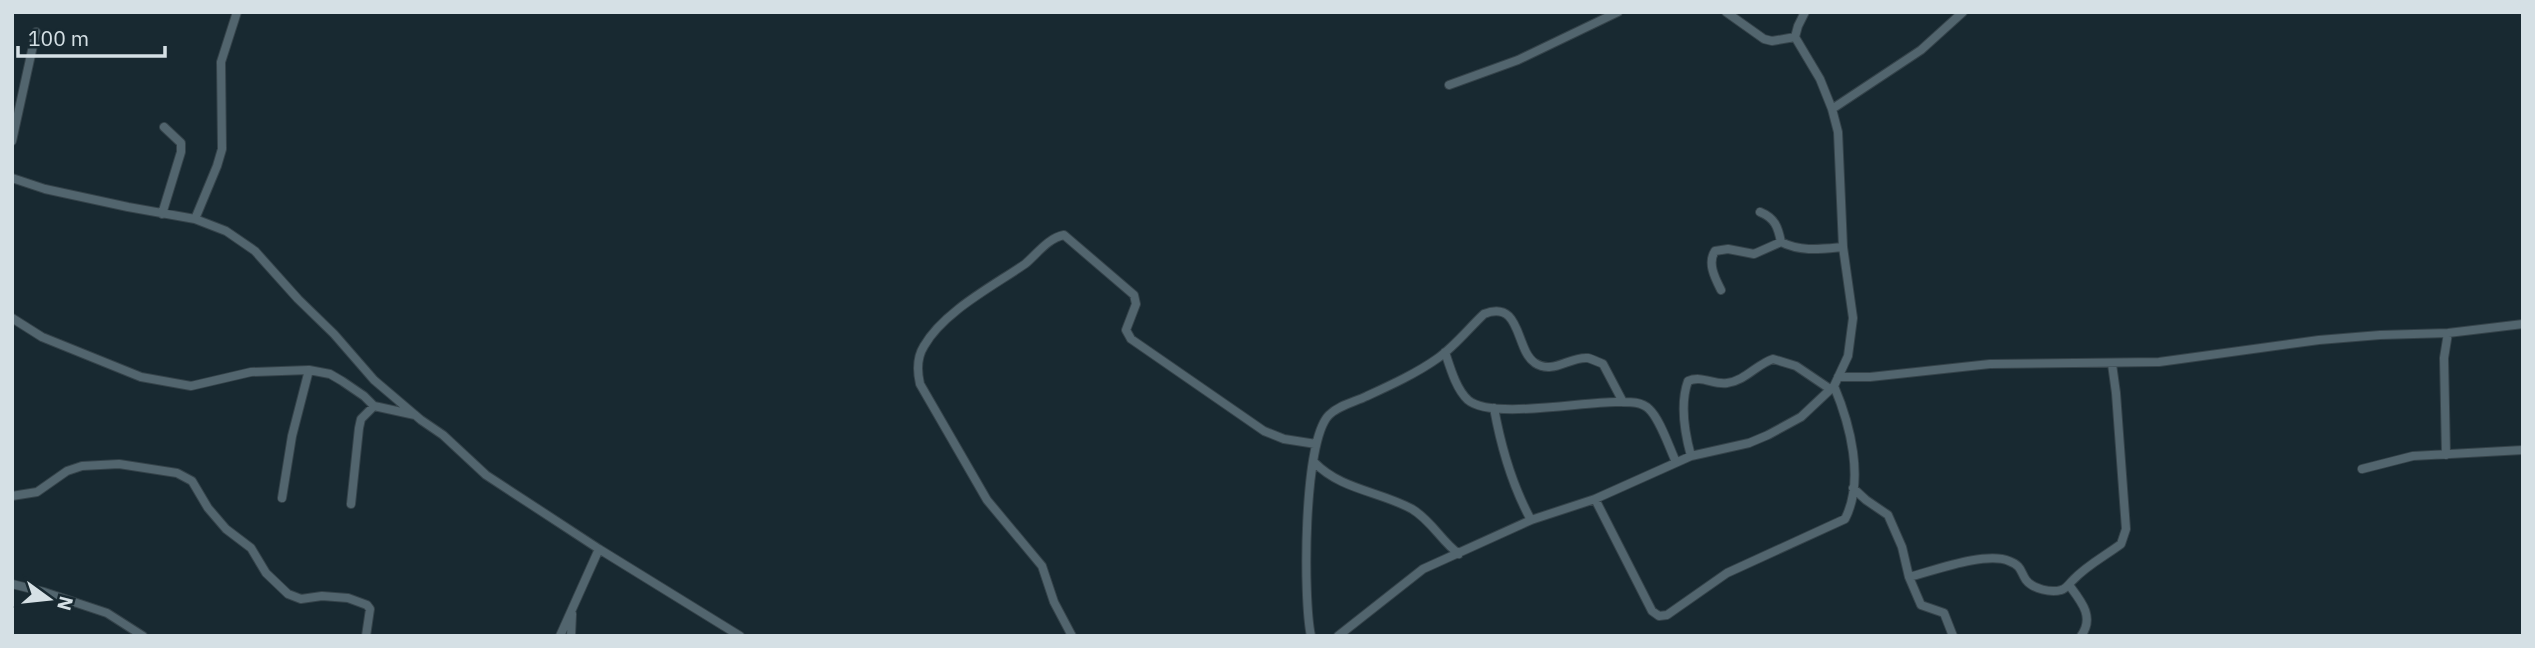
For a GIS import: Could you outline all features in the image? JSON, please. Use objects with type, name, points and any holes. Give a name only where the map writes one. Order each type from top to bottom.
[{"type":"street","points":[[195,219],[222,149],[221,62],[237,12]]},
{"type":"street","points":[[1449,85],[1518,60],[1618,12]]},
{"type":"street","points":[[1726,12],[1764,39],[1772,41],[1795,37]]},
{"type":"street","points":[[1795,37],[1805,12]]},
{"type":"street","points":[[1832,109],[1921,50],[1963,12]]},
{"type":"street","points":[[12,141],[36,32]]},
{"type":"street","points":[[1338,636],[1423,569],[1531,520],[1595,499],[1676,462],[1749,443],[1768,435],[1801,417],[1832,387],[1847,356],[1853,330],[1843,247],[1838,132],[1820,79],[1795,37]]},
{"type":"street","points":[[162,214],[181,152],[181,143],[164,127]]},
{"type":"street","points":[[12,178],[45,189],[195,219],[226,231],[255,251],[374,380],[443,435],[486,475],[740,636]]},
{"type":"street","points":[[1760,212],[1774,221],[1781,242]]},
{"type":"street","points":[[1072,636],[1054,602],[1042,566],[988,500],[920,384],[918,365],[924,344],[966,305],[1027,262],[1052,240],[1064,235],[1134,295],[1136,304],[1126,330],[1131,339],[1264,430],[1284,439],[1315,444]]},
{"type":"street","points":[[1721,290],[1711,264],[1714,251],[1728,249],[1754,254],[1781,242],[1804,249],[1843,247]]},
{"type":"street","points":[[1311,636],[1307,605],[1306,552],[1315,444],[1327,416],[1438,358],[1484,314],[1492,311],[1501,311],[1513,321],[1530,359],[1538,365],[1551,367],[1586,357],[1603,364],[1623,402]]},
{"type":"street","points":[[12,318],[42,337],[141,377],[170,384],[191,386],[251,372],[309,370],[330,374],[374,406],[415,415]]},
{"type":"street","points":[[1838,377],[1895,375],[1990,364],[2159,362],[2319,340],[2448,333],[2523,324]]},
{"type":"street","points":[[2446,455],[2444,368],[2448,333]]},
{"type":"street","points":[[1445,352],[1466,399],[1477,406],[1548,407],[1594,401],[1633,402],[1649,409],[1676,462]]},
{"type":"street","points":[[1595,499],[1653,611],[1660,616],[1727,573],[1845,519],[1851,506],[1851,442],[1845,413],[1832,387],[1781,359],[1773,359],[1741,379],[1727,383],[1697,377],[1688,381],[1684,401],[1687,441],[1692,456]]},
{"type":"street","points":[[1909,577],[1994,558],[2009,560],[2022,569],[2026,580],[2034,587],[2049,591],[2062,590],[2088,566],[2121,544],[2125,538],[2119,426],[2112,364]]},
{"type":"street","points":[[282,498],[299,404],[309,370]]},
{"type":"street","points":[[351,504],[359,428],[362,419],[374,406]]},
{"type":"street","points":[[1494,408],[1504,455],[1521,502],[1531,520]]},
{"type":"street","points":[[2362,469],[2413,456],[2523,450]]},
{"type":"street","points":[[1314,462],[1334,479],[1394,501],[1425,517],[1446,544],[1459,554]]},
{"type":"street","points":[[12,496],[37,492],[67,471],[82,466],[119,464],[177,473],[192,481],[208,508],[226,529],[251,548],[266,573],[288,594],[301,599],[322,596],[348,598],[367,605],[369,609],[366,636]]},
{"type":"street","points":[[1853,488],[1888,515],[1902,547],[1909,577],[1921,605],[1944,613],[1954,636]]},
{"type":"street","points":[[560,636],[599,549]]},
{"type":"street","points":[[12,584],[107,613],[143,636]]},
{"type":"street","points":[[2069,585],[2087,612],[2087,623],[2081,636]]},
{"type":"street","points":[[572,612],[572,636]]}]
